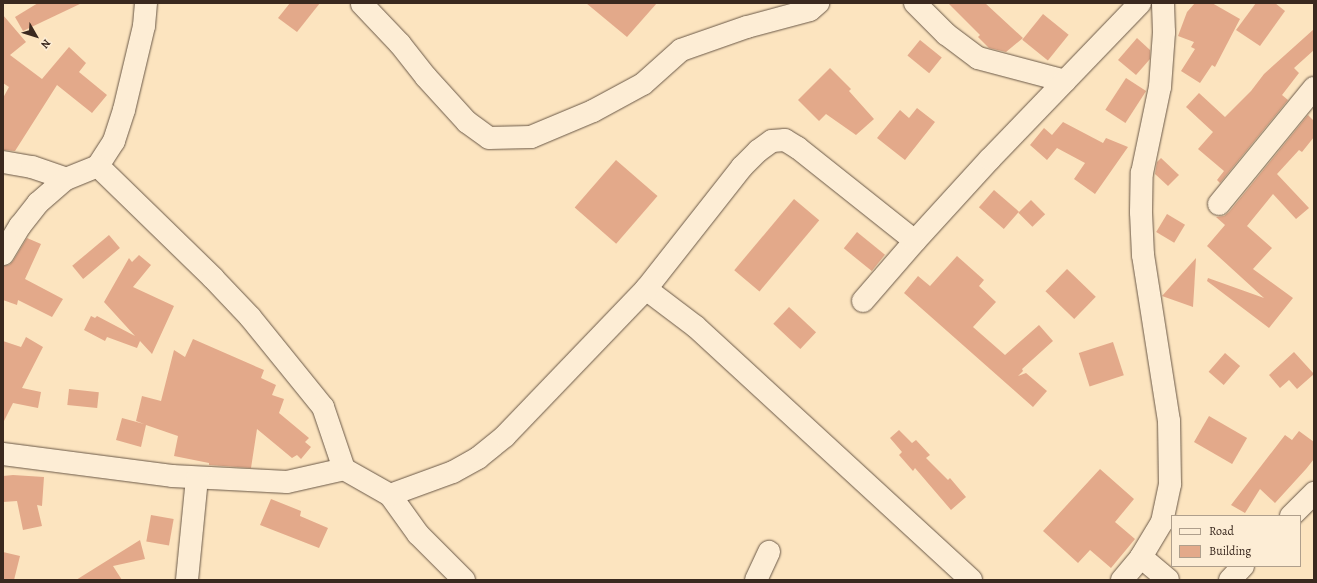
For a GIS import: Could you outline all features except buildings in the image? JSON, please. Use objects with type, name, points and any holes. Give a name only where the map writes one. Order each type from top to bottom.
[{"type":"street","points":[[3,254],[20,226],[38,203],[66,179],[98,166],[114,141],[124,110],[144,26],[146,3]]},
{"type":"street","points":[[362,4],[400,44],[426,77],[467,122],[488,138],[531,137],[592,110],[643,84],[681,50],[747,28],[810,10],[818,3]]},
{"type":"street","points":[[915,3],[946,34],[978,58],[1065,81]]},
{"type":"street","points":[[863,301],[915,241],[990,159],[1140,3]]},
{"type":"street","points":[[1122,580],[1142,557],[1162,522],[1170,484],[1169,421],[1143,255],[1141,212],[1142,173],[1160,87],[1164,32],[1162,3]]},
{"type":"street","points":[[1220,204],[1314,88]]},
{"type":"street","points":[[390,495],[452,472],[478,458],[505,436],[646,289],[742,167],[758,151],[772,141],[785,140],[798,148],[915,241]]},
{"type":"street","points":[[3,162],[32,167],[66,179]]},
{"type":"street","points":[[98,166],[213,278],[250,317],[323,407],[344,469],[390,495],[418,534],[464,580]]},
{"type":"street","points":[[646,289],[695,326],[971,580]]},
{"type":"street","points":[[3,454],[172,476],[287,482],[344,469]]},
{"type":"street","points":[[186,580],[198,478]]},
{"type":"street","points":[[1293,515],[1314,493]]},
{"type":"street","points":[[756,580],[769,552]]},
{"type":"street","points":[[1142,557],[1168,580]]},
{"type":"street","points":[[1230,580],[1243,567]]}]
